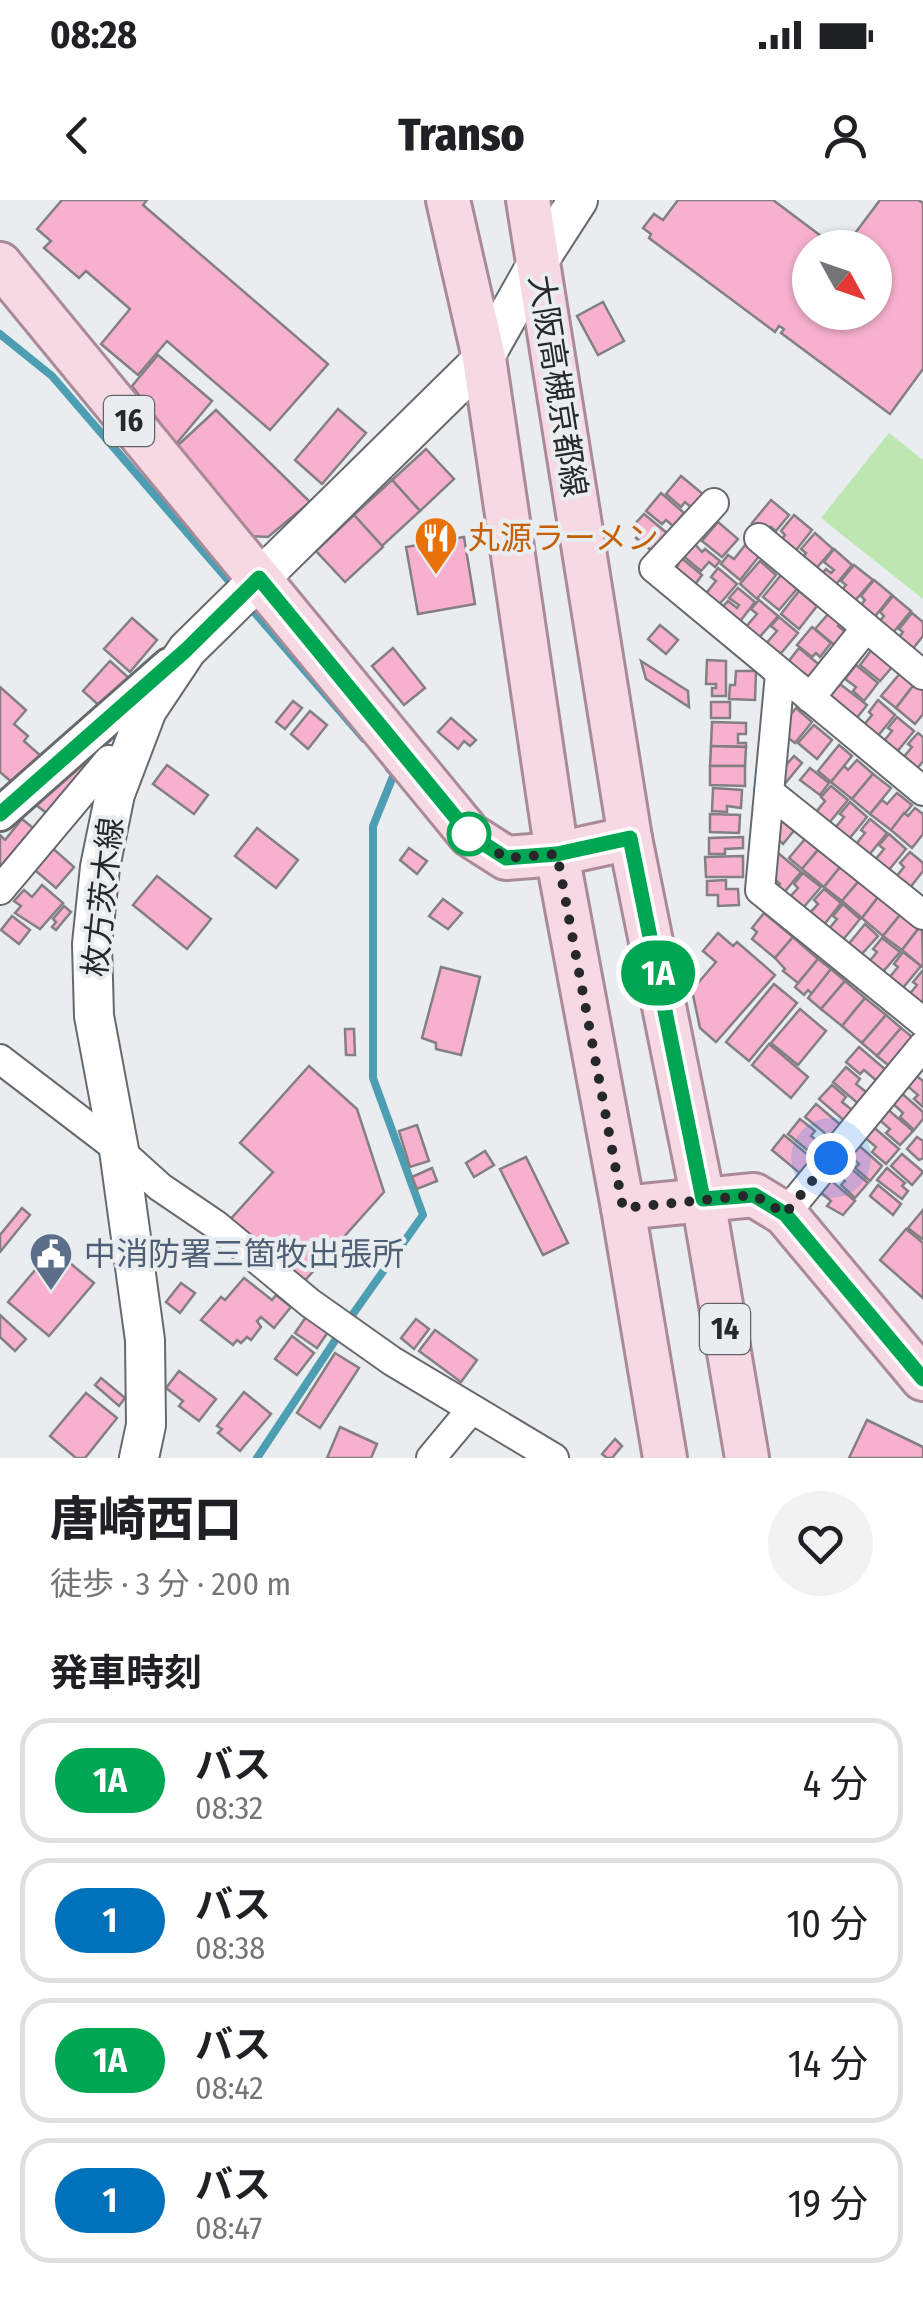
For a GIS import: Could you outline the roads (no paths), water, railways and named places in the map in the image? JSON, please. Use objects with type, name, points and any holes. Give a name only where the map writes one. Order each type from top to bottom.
[{"type":"main road","points":[[448,200],[484,358],[557,854],[623,1208],[664,1458]]},
{"type":"main road","name":"大阪高槻京都線","points":[[528,200],[630,838],[703,1199],[747,1458]]},
{"type":"main road","name":"枚方茨木線","points":[[139,1458],[146,1425],[145,1340],[119,1150],[94,1016],[92,944],[100,867],[115,794],[106,758],[148,710],[186,650],[484,358],[578,200]]},
{"type":"main road","name":"16","points":[[2,272],[470,835],[506,858],[557,854],[630,838]]},
{"type":"main road","points":[[623,1208],[754,1195],[785,1214],[918,1360]]},
{"type":"street","points":[[714,503],[654,568],[923,791]]},
{"type":"street","points":[[760,538],[923,676]]},
{"type":"street","points":[[810,698],[866,628]]},
{"type":"street","points":[[780,674],[760,890],[923,1022]]},
{"type":"street","points":[[0,814],[106,758]]},
{"type":"street","points":[[0,890],[106,758]]},
{"type":"street","points":[[769,792],[923,915]]},
{"type":"street","points":[[785,1214],[923,1046]]},
{"type":"street","points":[[0,1059],[119,1150],[160,1187],[216,1225],[310,1303],[392,1362],[554,1458]]},
{"type":"street","points":[[431,1458],[470,1410]]},
{"type":"waterway","points":[[0,334],[52,376],[234,587]]},
{"type":"waterway","points":[[249,606],[364,739]]},
{"type":"waterway","points":[[348,1321],[423,1215],[373,1078],[373,826],[394,774],[389,769]]},
{"type":"waterway","points":[[257,1458],[340,1333]]},
{"type":"place","name":"丸源ラーメン","points":[[436,576]]},
{"type":"place","name":"中消防署三箇牧出張所","points":[[51,1292]]}]
